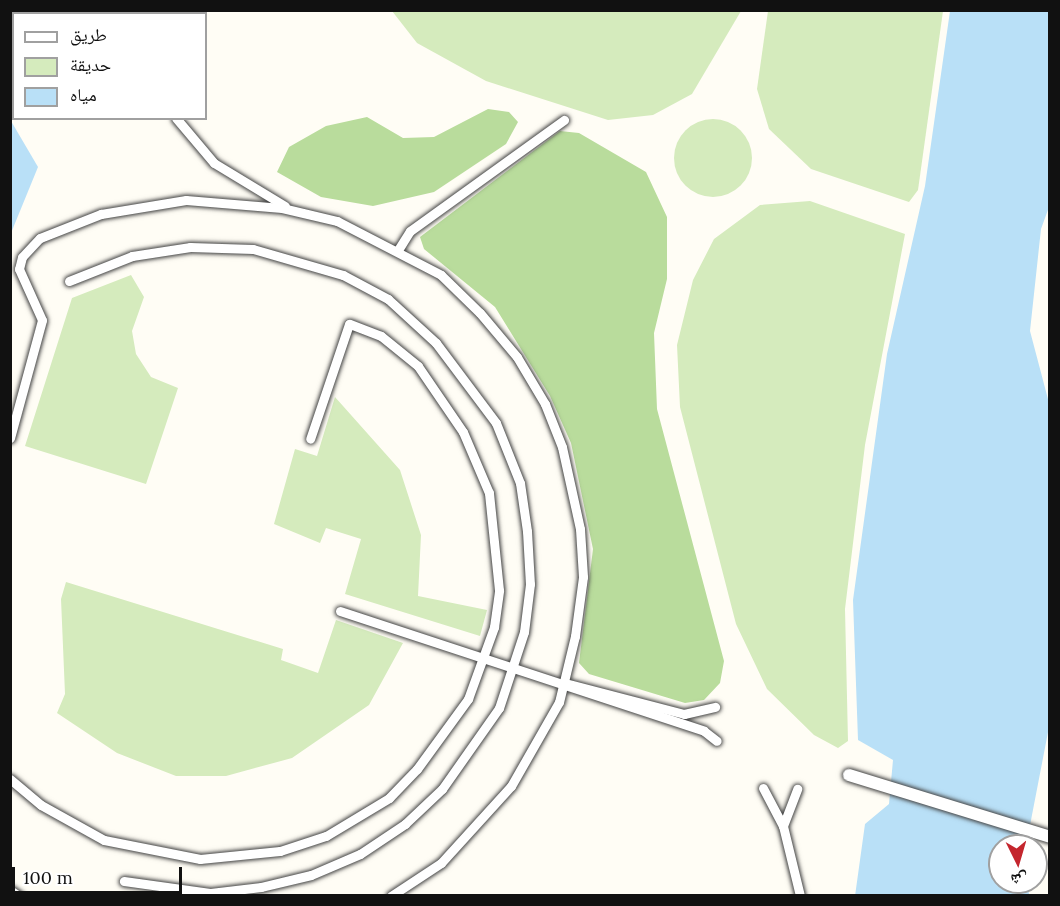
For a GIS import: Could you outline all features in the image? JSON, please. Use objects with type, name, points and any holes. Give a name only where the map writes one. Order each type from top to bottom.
[{"type":"street","points":[[178,120],[214,162],[296,211]]},
{"type":"street","points":[[399,250],[410,231],[564,120]]},
{"type":"street","points":[[10,438],[40,344],[40,305],[19,269],[32,244],[101,214],[159,202],[236,202],[296,211],[337,221],[399,250],[441,275],[480,313],[517,357],[549,415],[580,529],[583,577],[564,685],[537,746],[511,786],[441,863],[391,896]]},
{"type":"street","points":[[69,280],[132,256],[190,247],[253,249],[343,275],[388,299],[436,342],[470,383],[496,423],[520,483],[531,584],[515,669],[499,708],[442,789],[405,824],[360,854],[311,876],[261,887],[210,893],[124,881]]},
{"type":"street","points":[[10,778],[41,805],[104,840],[200,859],[280,851],[326,836],[389,798],[443,738],[486,659],[499,590],[489,493],[440,392],[418,366],[381,336],[349,324],[310,439]]},
{"type":"street","points":[[340,611],[704,731],[717,741]]},
{"type":"street","points":[[564,685],[583,684],[684,714],[715,707]]},
{"type":"street","points":[[849,776],[1042,834]]},
{"type":"street","points":[[763,788],[783,826],[800,896]]},
{"type":"street","points":[[783,826],[797,789]]},
{"type":"street","points":[[10,890],[20,896]]},
{"type":"green space","points":[[392,11],[741,11],[692,94],[653,115],[608,120],[486,81],[417,43]]},
{"type":"green space","points":[[768,11],[943,11],[918,190],[909,202],[811,169],[769,129],[757,89]]},
{"type":"green space","points":[[488,109],[509,112],[518,122],[506,144],[434,192],[373,206],[321,197],[277,172],[289,147],[326,126],[367,117],[403,138],[434,137]]},
{"type":"green space","points":[[713,119],[728,122],[745,136],[752,158],[749,173],[735,190],[713,197],[698,194],[681,180],[674,158],[677,143],[691,126]]},
{"type":"green space","points":[[560,131],[579,133],[646,172],[667,217],[667,279],[654,333],[657,409],[724,661],[720,683],[704,700],[685,703],[589,674],[579,663],[593,549],[571,443],[550,396],[495,307],[424,249],[420,237]]},
{"type":"green space","points":[[810,201],[905,234],[865,445],[845,609],[848,741],[838,748],[814,735],[767,689],[736,624],[680,407],[677,345],[693,280],[714,239],[760,205]]},
{"type":"green space","points":[[131,275],[144,297],[132,331],[136,354],[151,377],[178,388],[146,484],[25,446],[72,298]]},
{"type":"green space","points":[[335,397],[400,470],[421,535],[418,596],[487,610],[480,636],[345,594],[361,539],[326,528],[320,543],[274,524],[295,449],[317,456]]},
{"type":"green space","points":[[66,582],[283,649],[281,660],[318,673],[336,620],[403,643],[369,705],[292,758],[226,776],[176,776],[117,753],[57,713],[65,694],[61,599]]},
{"type":"water","points":[[950,11],[1049,11],[1049,207],[1041,229],[1030,331],[1049,403],[1049,727],[1028,834],[988,834],[988,894],[1029,895],[855,896],[865,824],[889,804],[893,760],[858,740],[853,600],[887,354],[925,186]]},
{"type":"water","points":[[11,121],[38,167],[11,233]]}]
